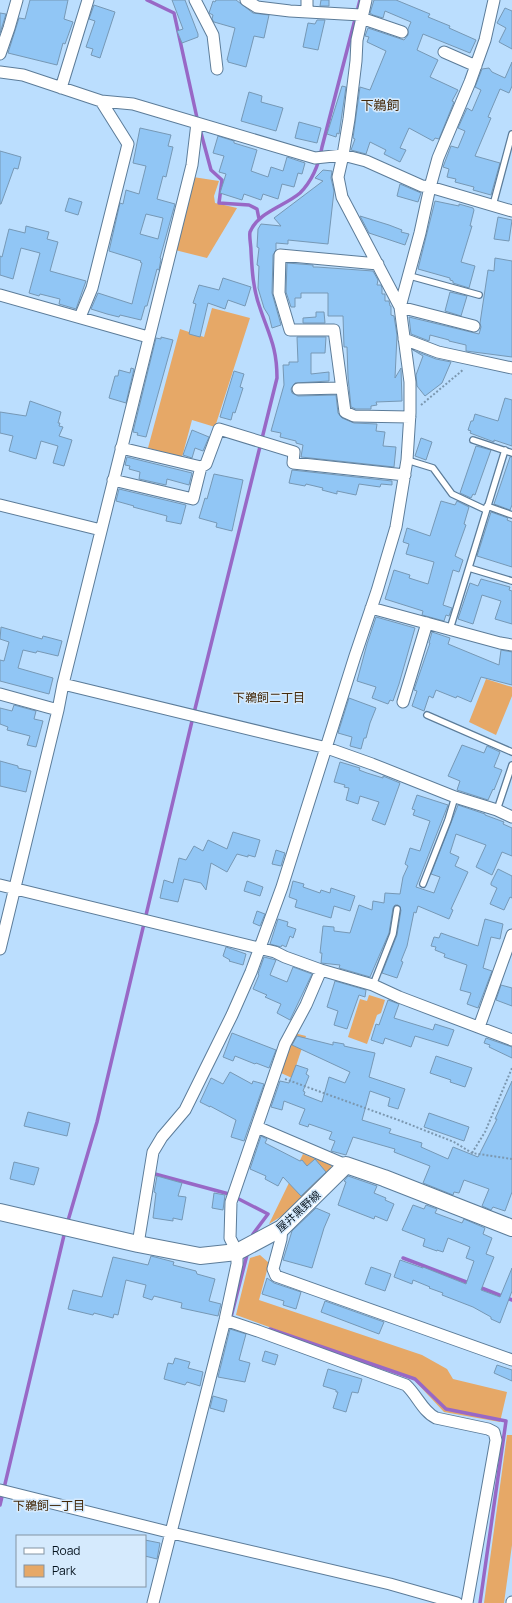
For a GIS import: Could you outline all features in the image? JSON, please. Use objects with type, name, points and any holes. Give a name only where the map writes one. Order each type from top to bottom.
[{"type":"main road","name":"屋井黒野線","points":[[0,1212],[138,1244],[200,1256],[237,1252],[282,1228],[346,1165]]},
{"type":"main road","points":[[346,1165],[384,1178],[512,1228]]},
{"type":"street","points":[[0,54],[17,0]]},
{"type":"street","points":[[61,88],[88,0]]},
{"type":"street","points":[[195,0],[213,35],[217,69]]},
{"type":"street","points":[[246,0],[257,7],[275,4],[303,12],[361,16],[402,32]]},
{"type":"street","points":[[300,0],[303,12]]},
{"type":"street","points":[[303,12],[307,0]]},
{"type":"street","points":[[138,1244],[153,1152],[162,1137],[185,1110],[232,1015],[260,949],[282,887],[327,748],[396,527],[407,460],[410,415],[410,382],[400,307],[342,197],[338,178],[344,156],[356,60],[357,40],[361,16],[366,0]]},
{"type":"street","points":[[400,307],[410,276],[430,186],[438,158],[476,66],[485,40],[494,0]]},
{"type":"street","points":[[444,52],[476,66]]},
{"type":"street","points":[[0,72],[23,75],[101,101],[133,104],[316,158],[344,156],[366,161],[422,186],[430,186],[512,211]]},
{"type":"street","points":[[80,317],[92,288],[128,144],[101,101]]},
{"type":"street","points":[[0,950],[63,684],[148,337],[192,165],[197,123]]},
{"type":"street","points":[[378,264],[280,255],[279,293],[290,330],[334,330],[345,412],[354,416],[410,415]]},
{"type":"street","points":[[0,296],[148,337]]},
{"type":"street","points":[[400,307],[474,326]]},
{"type":"street","points":[[404,339],[438,352],[512,368]]},
{"type":"street","points":[[298,389],[342,388]]},
{"type":"street","points":[[113,480],[193,499],[201,468],[206,464],[219,429],[294,452],[293,463],[405,475]]},
{"type":"street","points":[[121,448],[201,468]]},
{"type":"street","points":[[0,505],[101,530]]},
{"type":"street","points":[[371,608],[512,645]]},
{"type":"street","points":[[403,702],[427,623]]},
{"type":"street","points":[[63,684],[327,748],[455,797],[497,810],[512,817]]},
{"type":"street","points":[[0,694],[58,710]]},
{"type":"street","points":[[0,885],[275,952],[321,970],[373,985],[399,997],[512,1040]]},
{"type":"street","points":[[479,1027],[512,935]]},
{"type":"street","points":[[153,1603],[172,1533],[238,1264],[237,1252],[230,1238],[231,1202],[285,1044],[306,1005],[321,970]]},
{"type":"street","points":[[257,1127],[346,1165]]},
{"type":"street","points":[[282,1228],[281,1239],[273,1269],[276,1276],[512,1360]]},
{"type":"street","points":[[225,1320],[406,1385],[412,1390],[430,1415],[436,1418],[488,1429],[494,1432],[496,1440],[467,1603]]},
{"type":"street","points":[[0,1490],[172,1533],[390,1584],[458,1603]]},
{"type":"lane","points":[[493,205],[512,134]]},
{"type":"lane","points":[[410,276],[479,295]]},
{"type":"lane","points":[[473,440],[512,452]]},
{"type":"lane","points":[[450,629],[505,450]]},
{"type":"lane","points":[[407,460],[433,468],[452,494],[486,508],[512,515]]},
{"type":"lane","points":[[469,568],[512,581]]},
{"type":"lane","points":[[427,715],[512,752]]},
{"type":"lane","points":[[497,810],[512,765]]},
{"type":"lane","points":[[423,884],[448,820],[455,797]]},
{"type":"lane","points":[[373,985],[393,934],[397,909]]},
{"type":"path","points":[[410,415],[476,359]]},
{"type":"path","points":[[472,1153],[485,1132],[512,1068]]},
{"type":"path","points":[[274,1075],[401,1121],[454,1142],[472,1153],[512,1159]]},
{"type":"green space","points":[[193,177],[219,181],[214,196],[215,203],[237,208],[207,258],[175,250]]},
{"type":"green space","points":[[212,308],[250,318],[215,427],[192,420],[182,457],[148,448],[180,329],[204,337]]},
{"type":"green space","points":[[486,679],[512,687],[512,696],[496,735],[469,722]]},
{"type":"green space","points":[[369,995],[385,1000],[381,1013],[377,1015],[367,1044],[348,1037],[360,999],[367,1001]]},
{"type":"green space","points":[[294,1033],[306,1036],[292,1078],[281,1073],[280,1070]]},
{"type":"green space","points":[[303,1154],[331,1165],[333,1171],[290,1211],[269,1224]]},
{"type":"green space","points":[[260,1255],[269,1263],[259,1300],[422,1355],[447,1369],[453,1379],[507,1392],[500,1422],[444,1412],[414,1380],[236,1315],[250,1258]]},
{"type":"green space","points":[[507,1435],[512,1435],[512,1545],[504,1603],[484,1603]]},
{"type":"building","points":[[30,0],[68,0],[64,19],[73,22],[65,44],[63,43],[57,65],[8,53],[19,18],[25,19]]},
{"type":"building","points":[[172,0],[185,0],[198,37],[182,43],[177,31],[183,29]]},
{"type":"building","points":[[216,0],[236,0],[253,13],[269,15],[264,38],[254,36],[246,67],[228,62],[227,60],[235,28],[214,22],[212,19],[213,15],[209,13],[213,1],[215,2]]},
{"type":"building","points":[[321,0],[329,0],[329,6],[320,6]]},
{"type":"building","points":[[374,0],[396,0],[430,14],[428,17],[450,26],[449,28],[476,40],[470,53],[423,34],[417,50],[438,60],[430,77],[458,90],[452,101],[454,102],[439,139],[435,138],[433,141],[409,128],[400,148],[406,150],[400,162],[384,154],[386,150],[370,142],[366,154],[351,150],[355,139],[353,138],[360,87],[370,90],[386,51],[367,42],[369,37],[365,36],[368,28],[404,40],[408,35],[408,29],[411,22],[385,11],[383,18],[373,15],[370,13]]},
{"type":"building","points":[[94,5],[115,12],[100,58],[91,55],[93,49],[86,47],[95,21],[89,19]]},
{"type":"building","points":[[505,8],[512,11],[512,49],[499,42],[506,28],[497,23]]},
{"type":"building","points":[[0,13],[6,14],[0,33]]},
{"type":"building","points":[[317,20],[325,20],[318,50],[303,47],[308,23],[315,24]]},
{"type":"building","points":[[512,62],[512,86],[509,93],[500,89],[488,117],[491,118],[475,156],[500,163],[491,195],[473,190],[474,187],[455,182],[456,179],[447,177],[449,169],[443,167],[451,146],[458,148],[465,131],[458,128],[467,108],[472,111],[481,90],[475,87],[482,69],[489,68],[492,72],[505,78]]},
{"type":"building","points":[[342,86],[346,87],[339,134],[337,133],[336,137],[327,134]]},
{"type":"building","points":[[249,92],[262,96],[261,102],[283,108],[276,131],[241,121]]},
{"type":"building","points":[[299,122],[321,128],[317,143],[295,138]]},
{"type":"building","points":[[140,128],[171,135],[168,146],[173,147],[166,177],[163,176],[157,199],[175,204],[160,258],[159,270],[157,269],[147,306],[145,306],[141,320],[120,315],[119,317],[91,309],[98,293],[132,304],[142,263],[140,262],[141,261],[109,251],[120,203],[123,204],[126,190],[139,194],[146,166],[133,163]],"holes":[[[146,214],[163,218],[158,239],[140,234]]]},
{"type":"building","points":[[218,136],[257,150],[251,171],[268,177],[271,167],[283,171],[287,157],[305,163],[302,174],[298,173],[294,187],[282,184],[278,199],[263,194],[261,200],[244,194],[242,200],[220,193],[226,174],[219,172],[224,156],[213,153]]},
{"type":"building","points":[[0,151],[21,157],[18,169],[14,168],[1,204],[0,204]]},
{"type":"building","points":[[323,170],[332,171],[331,178],[334,191],[328,244],[288,240],[288,244],[276,243],[276,250],[273,255],[272,293],[281,325],[272,328],[258,288],[258,229],[261,224],[281,226],[274,218],[323,181],[315,178]]},
{"type":"building","points":[[400,184],[421,193],[418,202],[397,196]]},
{"type":"building","points":[[69,198],[82,202],[78,215],[65,211]]},
{"type":"building","points":[[435,201],[459,206],[459,204],[473,208],[474,210],[470,226],[472,226],[461,262],[475,266],[469,288],[453,283],[450,278],[418,269]]},
{"type":"building","points":[[360,216],[389,225],[402,230],[401,232],[409,234],[405,245],[369,233]]},
{"type":"building","points":[[498,217],[512,220],[509,241],[494,239]]},
{"type":"building","points":[[26,226],[49,232],[47,239],[58,242],[50,271],[86,281],[76,309],[59,304],[60,299],[29,293],[40,253],[21,248],[13,279],[0,275],[0,256],[2,257],[9,229],[25,233]]},
{"type":"building","points":[[495,258],[512,261],[512,357],[466,351],[466,345],[430,335],[429,341],[411,334],[409,317],[479,334],[488,270],[494,271]]},
{"type":"building","points":[[287,263],[313,265],[313,267],[373,271],[378,280],[377,285],[381,285],[382,294],[385,294],[385,301],[389,301],[391,306],[391,315],[394,316],[397,335],[395,378],[401,368],[402,401],[376,402],[377,405],[371,406],[371,409],[356,409],[351,407],[347,347],[344,347],[343,316],[328,316],[328,293],[301,293],[301,298],[295,298],[295,307],[291,307],[286,292]]},
{"type":"building","points":[[223,278],[251,287],[245,306],[228,300],[225,309],[208,303],[200,337],[189,334],[196,304],[193,303],[199,285],[219,290]]},
{"type":"building","points":[[450,292],[467,296],[461,316],[445,311]]},
{"type":"building","points":[[316,312],[324,312],[325,323],[303,323],[303,318],[316,317]]},
{"type":"building","points":[[161,337],[173,340],[146,437],[137,435],[138,433],[133,432],[156,338],[161,339]]},
{"type":"building","points":[[297,337],[326,337],[325,353],[311,353],[311,374],[329,372],[329,381],[295,383],[291,389],[292,393],[298,396],[336,395],[338,413],[342,418],[354,423],[377,424],[376,431],[385,432],[383,446],[396,447],[394,467],[301,457],[303,445],[296,443],[296,441],[280,437],[281,433],[271,431],[284,385],[283,365],[289,365],[289,362],[298,362]]},
{"type":"building","points":[[413,350],[436,359],[451,362],[442,383],[425,396],[417,386],[416,375],[423,356]]},
{"type":"building","points":[[131,368],[134,369],[126,403],[109,398],[115,376],[118,376],[119,370],[130,373]]},
{"type":"building","points":[[234,371],[244,374],[240,387],[243,388],[235,413],[233,412],[231,420],[220,417]]},
{"type":"building","points":[[505,398],[512,400],[512,446],[494,440],[494,442],[470,433],[471,431],[468,430],[475,414],[498,421]]},
{"type":"building","points":[[30,401],[61,412],[58,423],[60,423],[59,426],[63,427],[59,436],[72,440],[64,466],[53,463],[58,446],[41,441],[36,459],[9,451],[13,436],[0,433],[0,412],[26,416]]},
{"type":"building","points":[[192,430],[209,437],[203,451],[195,448],[192,458],[183,455]]},
{"type":"building","points":[[421,438],[432,442],[426,460],[415,456]]},
{"type":"building","points":[[476,446],[491,450],[475,495],[473,494],[471,498],[460,493]]},
{"type":"building","points":[[127,457],[192,473],[189,485],[167,479],[166,485],[139,479],[140,472],[129,469],[130,466],[125,465]]},
{"type":"building","points":[[510,457],[512,457],[512,505],[510,510],[494,504]]},
{"type":"building","points":[[292,470],[392,481],[392,485],[381,484],[380,487],[359,484],[356,495],[337,491],[337,494],[322,490],[323,488],[306,484],[305,486],[289,483]]},
{"type":"building","points":[[214,474],[243,480],[232,531],[216,527],[217,523],[199,518],[205,498],[207,499]]},
{"type":"building","points":[[119,489],[186,505],[181,524],[166,521],[167,516],[116,501]]},
{"type":"building","points":[[441,501],[455,505],[457,501],[469,507],[464,524],[466,525],[455,556],[463,560],[459,572],[453,570],[443,605],[452,608],[449,616],[446,615],[444,621],[422,615],[423,611],[385,599],[394,570],[410,575],[409,578],[428,584],[434,562],[406,554],[409,544],[403,542],[407,528],[430,536]]},
{"type":"building","points":[[491,512],[508,518],[507,520],[512,522],[512,567],[477,556]]},
{"type":"building","points":[[481,579],[510,587],[509,590],[512,591],[512,624],[495,619],[501,601],[482,595],[473,624],[458,619],[470,583],[478,586]]},
{"type":"building","points":[[376,617],[415,628],[393,701],[390,700],[388,704],[372,698],[376,687],[357,681]]},
{"type":"building","points":[[1,627],[42,639],[43,636],[62,641],[58,656],[37,651],[36,653],[23,650],[18,668],[53,678],[49,694],[0,681],[0,660],[4,661],[9,642],[0,639]]},
{"type":"building","points":[[432,632],[450,638],[448,644],[499,665],[501,650],[512,652],[512,685],[481,677],[471,702],[436,690],[433,698],[429,696],[424,711],[412,706],[417,691],[414,690],[430,643]]},
{"type":"building","points":[[349,698],[376,708],[361,749],[350,746],[352,737],[338,733]]},
{"type":"building","points":[[14,705],[36,711],[34,719],[43,721],[36,747],[27,745],[30,736],[7,730],[8,727],[0,724],[0,708],[12,711]]},
{"type":"building","points":[[462,745],[484,753],[487,746],[500,752],[494,767],[502,770],[494,790],[493,789],[488,800],[457,790],[460,781],[448,776]]},
{"type":"building","points":[[0,761],[31,771],[26,792],[0,786]]},
{"type":"building","points":[[340,762],[360,768],[359,770],[367,773],[383,778],[383,776],[400,783],[385,825],[372,820],[379,802],[360,796],[358,804],[346,800],[349,788],[344,787],[345,785],[334,782]]},
{"type":"building","points":[[417,795],[448,805],[416,887],[434,893],[440,877],[431,874],[458,805],[504,822],[503,824],[512,828],[512,856],[502,852],[492,875],[476,867],[486,845],[456,834],[450,853],[459,857],[455,866],[468,872],[451,909],[453,910],[449,919],[418,906],[416,913],[414,912],[407,946],[401,961],[403,962],[397,978],[382,973],[397,935],[401,910],[398,905],[395,905],[393,908],[389,933],[370,977],[339,968],[340,965],[321,963],[322,953],[320,953],[323,926],[334,927],[334,931],[350,933],[359,905],[372,910],[373,901],[384,903],[385,893],[400,894],[403,877],[408,866],[405,864],[410,848],[420,851],[430,821],[413,815],[415,810],[412,809]]},
{"type":"building","points":[[233,832],[260,840],[255,857],[237,854],[227,872],[211,863],[206,890],[201,883],[184,879],[178,902],[160,898],[164,880],[173,883],[179,858],[186,860],[194,846],[203,851],[208,840],[227,849]]},
{"type":"building","points":[[276,850],[285,853],[281,866],[272,864]]},
{"type":"building","points":[[498,869],[512,876],[512,898],[510,897],[504,910],[490,904],[497,888],[491,885],[491,883]]},
{"type":"building","points":[[247,881],[263,887],[260,896],[244,891]]},
{"type":"building","points":[[293,881],[304,884],[303,887],[320,893],[321,890],[330,893],[331,888],[355,896],[350,911],[334,906],[331,918],[295,907],[297,900],[289,897]]},
{"type":"building","points":[[257,911],[265,914],[260,926],[253,923]]},
{"type":"building","points":[[278,919],[288,922],[287,926],[296,929],[293,938],[290,936],[286,947],[282,945],[281,947],[270,944]]},
{"type":"building","points":[[485,919],[503,924],[500,939],[491,937],[483,968],[492,971],[478,1008],[467,1004],[471,993],[460,990],[467,965],[444,957],[445,954],[435,950],[436,947],[431,946],[434,937],[439,938],[441,933],[478,946]]},
{"type":"building","points":[[226,947],[246,954],[243,965],[229,961],[230,960],[223,956]]},
{"type":"building","points":[[264,957],[276,960],[270,975],[287,982],[293,967],[312,974],[290,1020],[277,1013],[281,1004],[265,997],[267,995],[253,989]]},
{"type":"building","points":[[335,981],[366,990],[365,997],[359,995],[347,1029],[334,1025],[338,1011],[327,1007]]},
{"type":"building","points":[[501,985],[512,988],[512,1006],[496,1000]]},
{"type":"building","points":[[388,1000],[399,1004],[394,1018],[433,1030],[435,1024],[454,1030],[448,1046],[415,1036],[411,1047],[385,1038],[383,1044],[371,1040],[376,1024],[379,1025]]},
{"type":"building","points":[[232,1033],[276,1050],[269,1068],[235,1056],[233,1061],[223,1057]]},
{"type":"building","points":[[297,1036],[333,1045],[333,1042],[344,1044],[344,1046],[375,1053],[369,1077],[405,1089],[398,1109],[388,1106],[390,1098],[370,1091],[362,1120],[391,1129],[389,1133],[422,1143],[421,1147],[448,1159],[453,1147],[478,1157],[497,1119],[495,1119],[512,1081],[512,1192],[505,1211],[493,1207],[491,1210],[482,1206],[489,1189],[464,1180],[459,1193],[454,1192],[453,1195],[423,1183],[430,1166],[394,1152],[395,1149],[353,1137],[346,1155],[331,1151],[335,1141],[329,1139],[332,1132],[309,1124],[308,1127],[299,1124],[305,1109],[284,1101],[282,1110],[271,1107],[280,1081],[289,1083],[296,1065],[308,1069],[306,1074],[309,1076],[303,1091],[305,1092],[304,1095],[322,1102],[329,1077],[345,1083],[350,1072],[292,1045]]},
{"type":"building","points":[[486,1038],[512,1047],[512,1058],[489,1047],[490,1045],[484,1043]]},
{"type":"building","points":[[436,1056],[472,1068],[465,1087],[450,1082],[451,1080],[430,1073]]},
{"type":"building","points":[[230,1072],[252,1084],[253,1081],[264,1084],[244,1141],[231,1137],[236,1120],[200,1102],[211,1078],[223,1084]]},
{"type":"building","points":[[28,1112],[70,1123],[67,1136],[24,1126]]},
{"type":"building","points":[[429,1113],[469,1127],[464,1141],[424,1127]]},
{"type":"building","points":[[261,1136],[267,1139],[265,1143],[300,1161],[302,1160],[307,1166],[315,1159],[326,1172],[301,1196],[283,1177],[278,1186],[265,1179],[266,1176],[250,1169]]},
{"type":"building","points":[[14,1162],[39,1168],[34,1185],[10,1179]]},
{"type":"building","points":[[157,1176],[182,1183],[178,1196],[186,1197],[182,1220],[173,1218],[173,1221],[153,1218],[156,1193],[154,1192]]},
{"type":"building","points":[[348,1176],[377,1186],[374,1193],[386,1198],[385,1200],[394,1204],[387,1221],[375,1216],[374,1219],[338,1205],[346,1182],[344,1181]]},
{"type":"building","points":[[214,1193],[225,1195],[223,1210],[212,1208]]},
{"type":"building","points":[[413,1205],[424,1209],[426,1205],[437,1209],[435,1213],[462,1223],[464,1219],[485,1228],[483,1234],[492,1238],[486,1254],[494,1257],[481,1290],[500,1297],[512,1268],[512,1291],[500,1323],[473,1307],[442,1295],[443,1293],[429,1288],[430,1287],[413,1280],[412,1284],[394,1277],[400,1260],[423,1267],[466,1284],[474,1261],[466,1258],[470,1247],[448,1238],[443,1252],[437,1251],[423,1246],[425,1239],[402,1230]]},
{"type":"building","points":[[316,1208],[330,1214],[324,1228],[312,1268],[283,1260],[292,1231]]},
{"type":"building","points":[[151,1256],[174,1262],[173,1265],[196,1271],[197,1274],[215,1279],[209,1301],[221,1304],[218,1316],[181,1308],[182,1303],[154,1296],[152,1300],[143,1297],[146,1285],[126,1280],[118,1315],[114,1314],[113,1318],[68,1309],[73,1290],[102,1297],[113,1257],[148,1265]]},
{"type":"building","points":[[371,1267],[391,1274],[385,1291],[365,1284]]},
{"type":"building","points":[[267,1278],[274,1283],[301,1292],[296,1309],[283,1305],[284,1301],[262,1294]]},
{"type":"building","points":[[325,1301],[384,1322],[379,1334],[321,1312]]},
{"type":"building","points":[[230,1329],[246,1334],[239,1360],[250,1363],[245,1382],[218,1377]]},
{"type":"building","points":[[265,1351],[278,1355],[275,1365],[262,1361]]},
{"type":"building","points":[[175,1358],[190,1362],[188,1368],[203,1372],[200,1386],[187,1382],[185,1385],[164,1379],[168,1363],[173,1364]]},
{"type":"building","points":[[497,1365],[512,1370],[512,1381],[494,1373]]},
{"type":"building","points":[[328,1369],[362,1379],[358,1393],[352,1392],[346,1412],[333,1408],[338,1392],[323,1386]]},
{"type":"building","points":[[213,1396],[227,1400],[224,1412],[210,1408]]},
{"type":"building","points":[[146,1540],[160,1543],[157,1559],[146,1556]]},
{"type":"waterway","points":[[147,0],[174,13],[197,118]]},
{"type":"waterway","points":[[67,1224],[97,1122],[192,721],[277,378],[274,349],[254,287],[250,232],[254,225],[265,214],[294,198],[300,193],[315,172],[360,0]]},
{"type":"waterway","points":[[201,133],[211,170],[222,180],[219,203],[249,205],[257,209],[259,219]]},
{"type":"waterway","points":[[155,1174],[229,1194],[268,1214],[253,1234],[252,1238]]},
{"type":"waterway","points":[[0,1505],[65,1231]]},
{"type":"waterway","points":[[231,1317],[248,1251]]},
{"type":"waterway","points":[[403,1258],[469,1283]]},
{"type":"waterway","points":[[479,1287],[512,1300]]},
{"type":"waterway","points":[[270,1329],[415,1379],[446,1409],[506,1421],[480,1603]]},
{"type":"district","name":"下鵜飼","points":[[380,105]]},
{"type":"district","name":"下鵜飼二丁目","points":[[269,697]]},
{"type":"district","name":"下鵜飼一丁目","points":[[49,1505]]}]
